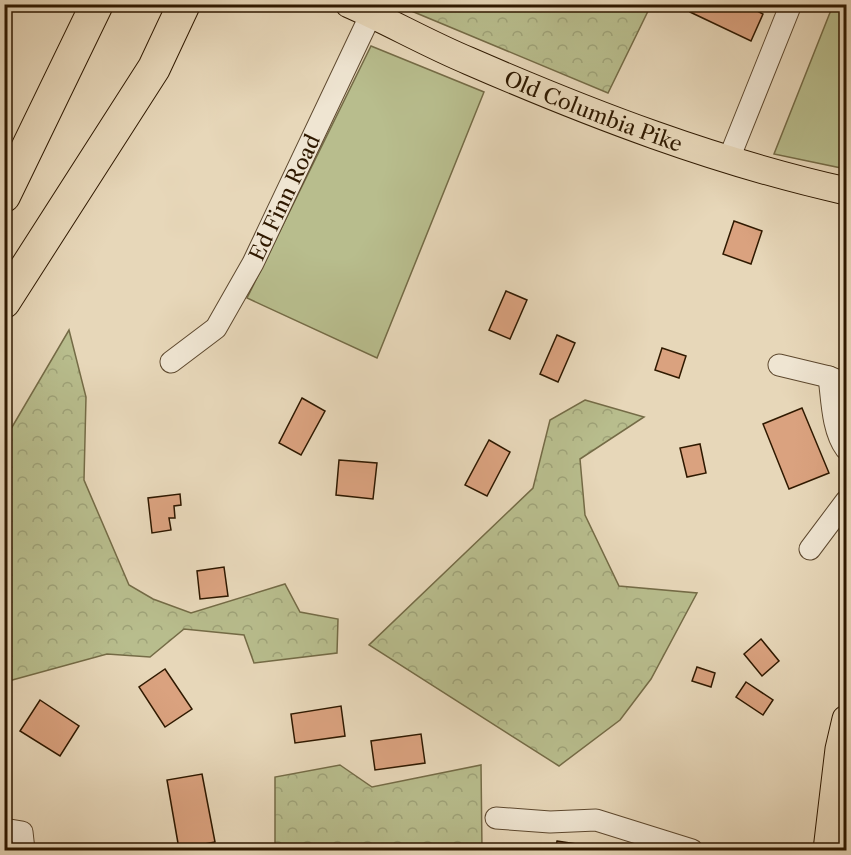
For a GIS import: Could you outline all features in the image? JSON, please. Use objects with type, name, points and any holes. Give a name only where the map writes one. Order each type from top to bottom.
[{"type":"highway","points":[[4,196],[97,4]]},
{"type":"highway","points":[[4,302],[154,68],[184,4]]},
{"type":"main road","name":"Old Columbia Pike","points":[[360,9],[466,60],[559,99],[728,161],[846,191]]},
{"type":"main road","points":[[827,850],[839,748],[846,719]]},
{"type":"street","points":[[728,161],[791,4]]},
{"type":"street","name":"Ed Finn Road","points":[[171,362],[216,328],[253,263],[360,9]]},
{"type":"street","points":[[779,365],[838,380],[833,411],[842,443],[846,449]]},
{"type":"street","points":[[810,549],[846,501]]},
{"type":"street","points":[[496,818],[550,822],[596,820],[648,844],[692,850]]},
{"type":"green space","points":[[397,5],[651,5],[608,93]]},
{"type":"green space","points":[[833,5],[846,5],[846,169],[774,154]]},
{"type":"green space","points":[[371,46],[484,92],[377,358],[247,298]]},
{"type":"green space","points":[[69,330],[86,397],[84,480],[129,585],[153,599],[191,613],[285,584],[300,612],[338,619],[337,653],[254,663],[244,635],[184,629],[150,657],[107,654],[5,682],[5,439]]},
{"type":"green space","points":[[585,400],[644,417],[580,459],[585,515],[619,586],[697,593],[651,679],[620,720],[559,766],[369,645],[533,488],[550,420]]},
{"type":"green space","points":[[340,765],[372,787],[481,765],[482,850],[275,850],[275,777]]},
{"type":"building","points":[[693,4],[744,4],[763,14],[751,41],[690,12]]},
{"type":"building","points":[[734,221],[762,231],[751,264],[723,254]]},
{"type":"building","points":[[506,291],[527,300],[510,339],[489,330]]},
{"type":"building","points":[[557,335],[575,343],[558,382],[540,374]]},
{"type":"building","points":[[662,348],[686,356],[679,378],[655,370]]},
{"type":"building","points":[[302,398],[325,411],[301,455],[279,443]]},
{"type":"building","points":[[802,408],[829,473],[789,489],[763,424]]},
{"type":"building","points":[[489,440],[510,452],[487,496],[465,485]]},
{"type":"building","points":[[700,444],[706,473],[687,477],[680,448]]},
{"type":"building","points":[[339,460],[377,463],[373,499],[336,495]]},
{"type":"building","points":[[180,494],[181,505],[174,506],[175,518],[169,518],[171,530],[152,533],[148,498]]},
{"type":"building","points":[[224,567],[228,596],[200,599],[197,571]]},
{"type":"building","points":[[761,639],[779,661],[762,676],[744,654]]},
{"type":"building","points":[[697,667],[715,673],[711,687],[692,681]]},
{"type":"building","points":[[165,669],[192,709],[165,727],[139,687]]},
{"type":"building","points":[[746,682],[773,700],[763,715],[736,697]]},
{"type":"building","points":[[40,700],[79,726],[60,756],[20,731]]},
{"type":"building","points":[[341,706],[345,736],[295,743],[291,714]]},
{"type":"building","points":[[421,734],[425,763],[375,770],[371,741]]},
{"type":"building","points":[[202,774],[215,842],[179,849],[167,780]]},
{"type":"building","points":[[557,841],[597,847],[596,850],[555,850]]}]
